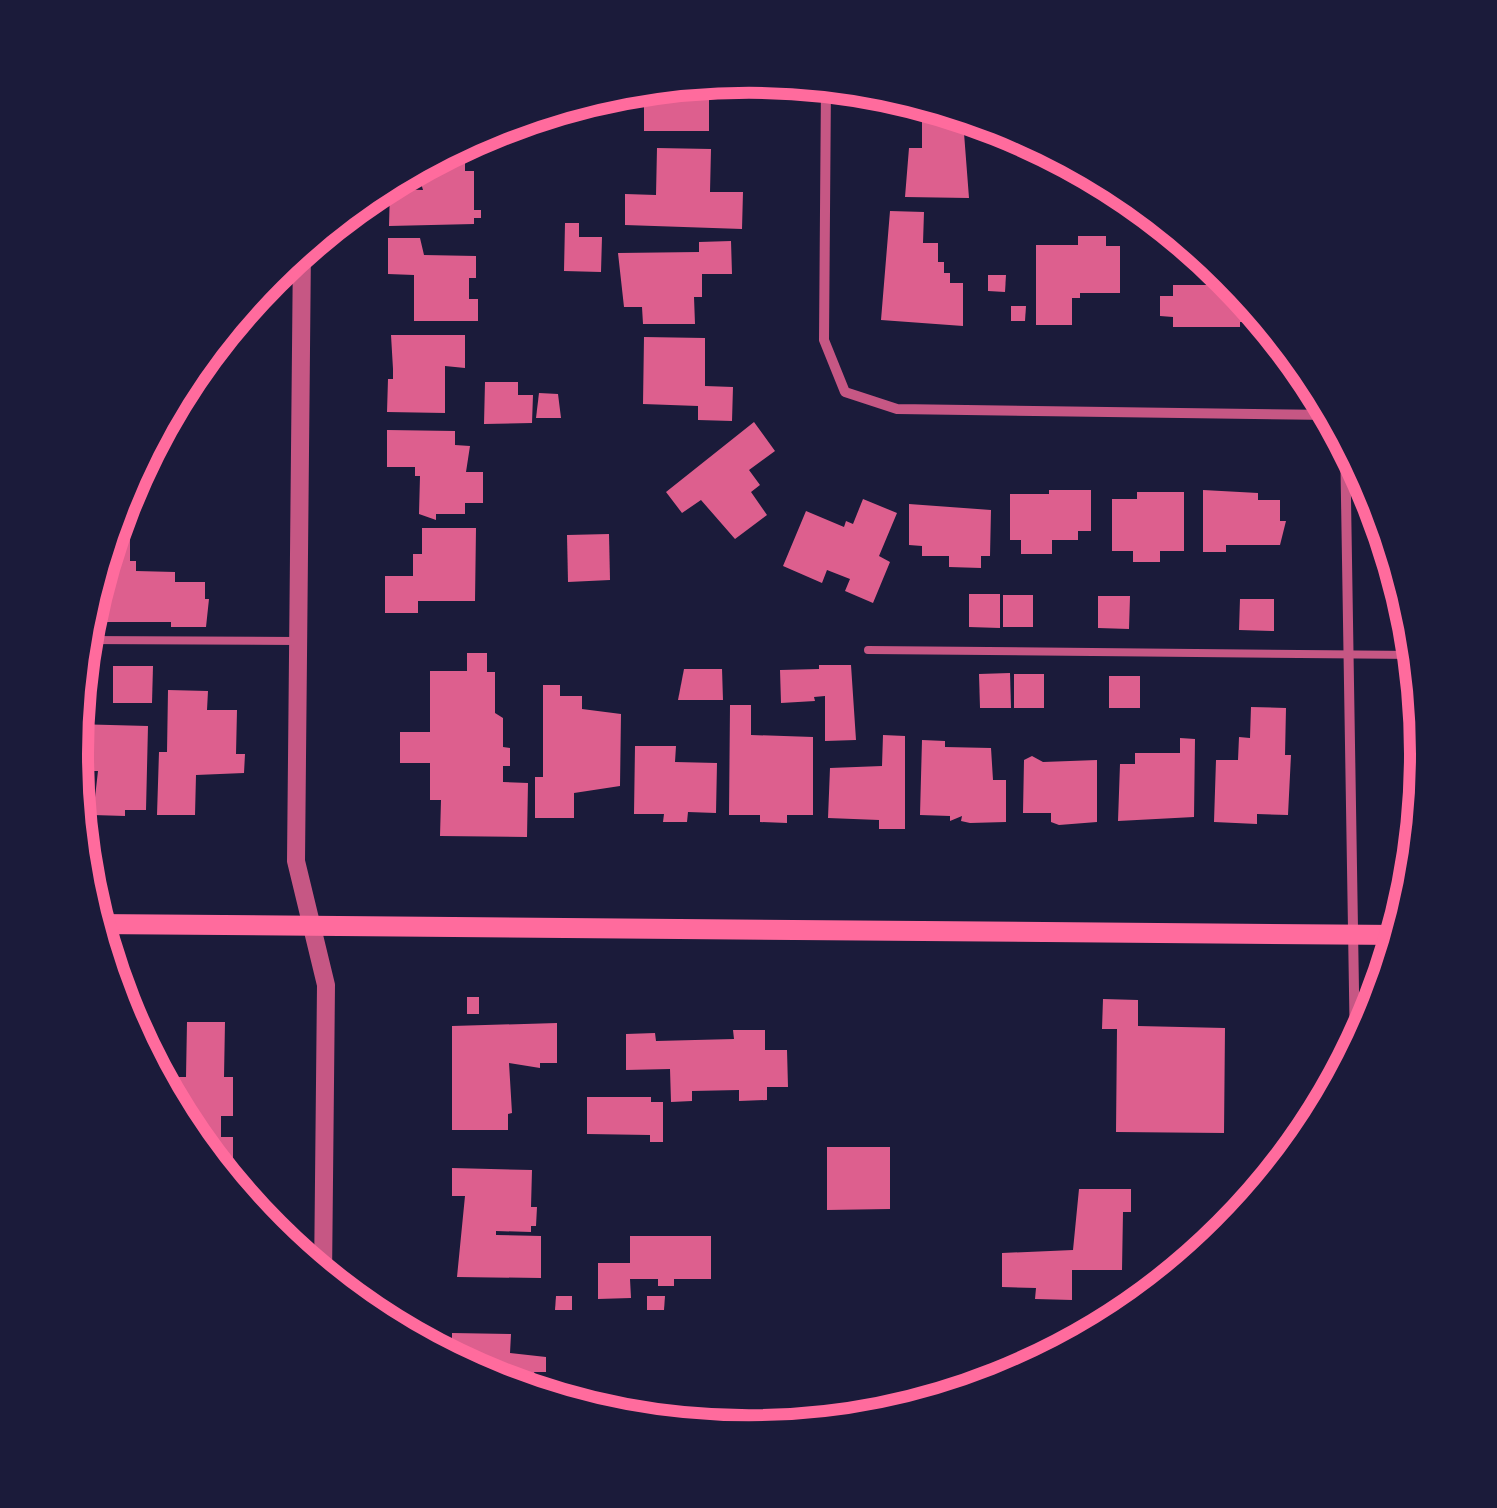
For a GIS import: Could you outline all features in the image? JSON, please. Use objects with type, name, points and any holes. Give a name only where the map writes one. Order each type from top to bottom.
[{"type":"main road","points":[[110,924],[1384,935]]},
{"type":"street","points":[[826,98],[824,340],[845,392],[897,408],[1315,415]]},
{"type":"street","points":[[302,268],[296,861],[326,986],[324,1260]]},
{"type":"street","points":[[1345,470],[1355,1015]]},
{"type":"lane","points":[[98,640],[298,640]]},
{"type":"lane","points":[[868,650],[1402,656]]},
{"type":"building","points":[[709,94],[709,131],[644,131],[644,102]]},
{"type":"building","points":[[922,120],[964,129],[969,198],[905,197],[909,148],[922,148]]},
{"type":"building","points":[[657,148],[711,149],[710,192],[743,192],[742,229],[625,225],[625,194],[656,195]]},
{"type":"building","points":[[465,157],[465,171],[474,171],[474,210],[481,210],[481,218],[474,218],[474,224],[389,226],[390,199],[405,189],[423,190],[420,181]]},
{"type":"building","points":[[890,211],[924,212],[923,243],[938,243],[938,262],[944,262],[944,273],[950,273],[950,283],[963,283],[963,326],[881,320]]},
{"type":"building","points":[[565,223],[579,223],[579,237],[602,237],[601,272],[564,271]]},
{"type":"building","points":[[1078,236],[1106,236],[1106,246],[1120,246],[1120,293],[1080,293],[1080,298],[1072,298],[1072,325],[1036,325],[1036,245],[1078,245]]},
{"type":"building","points":[[388,238],[420,238],[424,255],[476,256],[476,278],[469,278],[469,299],[478,299],[478,321],[414,321],[414,275],[388,274]]},
{"type":"building","points":[[731,241],[732,274],[702,274],[702,297],[694,297],[695,324],[643,324],[642,307],[624,307],[618,253],[699,252],[699,242]]},
{"type":"building","points":[[988,275],[1006,275],[1005,292],[988,291]]},
{"type":"building","points":[[1210,281],[1248,322],[1240,322],[1240,327],[1173,327],[1173,317],[1160,316],[1160,296],[1173,296],[1173,285],[1210,285]]},
{"type":"building","points":[[1011,306],[1026,306],[1025,321],[1011,321]]},
{"type":"building","points":[[391,335],[465,335],[465,368],[445,366],[445,413],[387,412],[388,379],[393,379]]},
{"type":"building","points":[[644,337],[705,338],[705,386],[733,387],[732,421],[698,420],[698,406],[643,404]]},
{"type":"building","points":[[485,382],[518,382],[518,395],[533,395],[532,423],[484,424]]},
{"type":"building","points":[[539,393],[558,394],[561,418],[536,418]]},
{"type":"building","points":[[754,422],[775,451],[749,470],[760,485],[751,492],[767,515],[735,539],[701,500],[682,513],[666,492]]},
{"type":"building","points":[[387,430],[455,431],[455,445],[470,446],[466,472],[483,472],[483,503],[465,503],[465,514],[436,514],[436,520],[419,514],[420,476],[415,476],[415,467],[387,467]]},
{"type":"building","points":[[1049,490],[1091,490],[1091,531],[1078,531],[1078,540],[1052,540],[1052,554],[1021,554],[1021,540],[1010,540],[1010,494],[1049,494]]},
{"type":"building","points":[[1203,490],[1258,493],[1258,500],[1280,500],[1280,521],[1286,521],[1280,545],[1226,545],[1226,552],[1203,552]]},
{"type":"building","points":[[1137,492],[1184,492],[1184,551],[1160,551],[1160,562],[1133,562],[1133,551],[1112,551],[1112,499],[1137,499]]},
{"type":"building","points":[[863,499],[897,513],[879,556],[890,562],[873,603],[845,591],[850,579],[827,570],[822,583],[783,566],[806,511],[844,527],[846,521],[853,524]]},
{"type":"building","points":[[909,504],[991,510],[990,556],[981,556],[981,568],[949,567],[949,556],[922,556],[922,546],[909,545]]},
{"type":"building","points":[[422,528],[476,528],[475,601],[418,601],[418,613],[385,613],[385,576],[413,576],[413,554],[422,554]]},
{"type":"building","points":[[609,534],[610,580],[568,582],[567,535]]},
{"type":"building","points":[[125,537],[130,538],[130,561],[136,561],[136,571],[175,572],[175,582],[205,582],[205,599],[209,599],[206,627],[171,627],[171,622],[101,622]]},
{"type":"building","points":[[969,594],[1000,594],[1000,628],[969,627]]},
{"type":"building","points":[[1003,595],[1033,595],[1033,627],[1003,627]]},
{"type":"building","points":[[1098,596],[1130,596],[1129,629],[1098,628]]},
{"type":"building","points":[[1240,599],[1274,599],[1274,631],[1239,630]]},
{"type":"building","points":[[467,653],[487,653],[487,672],[495,672],[495,713],[503,718],[503,747],[510,748],[510,766],[503,766],[503,782],[528,783],[527,837],[440,836],[441,800],[430,800],[430,763],[400,763],[400,732],[430,732],[430,671],[467,671]]},
{"type":"building","points":[[819,665],[851,665],[856,740],[825,741],[825,696],[814,697],[815,701],[781,703],[780,670],[819,669]]},
{"type":"building","points":[[113,666],[153,666],[152,703],[113,703]]},
{"type":"building","points":[[684,669],[722,669],[723,700],[678,700]]},
{"type":"building","points":[[1010,673],[1011,708],[980,708],[979,674]]},
{"type":"building","points":[[1014,674],[1044,674],[1044,708],[1014,708]]},
{"type":"building","points":[[1109,676],[1140,676],[1140,708],[1109,708]]},
{"type":"building","points":[[543,685],[560,685],[560,696],[582,696],[582,709],[621,714],[620,786],[574,793],[574,818],[535,818],[535,777],[543,777]]},
{"type":"building","points":[[168,690],[208,691],[207,710],[237,710],[236,754],[245,754],[244,773],[196,775],[195,815],[157,815],[159,752],[167,752]]},
{"type":"building","points":[[730,705],[751,705],[751,735],[813,737],[813,815],[787,815],[787,823],[760,822],[760,815],[729,815]]},
{"type":"building","points":[[1251,707],[1286,708],[1285,755],[1291,755],[1288,815],[1257,814],[1257,824],[1214,822],[1216,760],[1238,760],[1239,737],[1250,738]]},
{"type":"building","points":[[89,724],[148,726],[146,810],[125,810],[125,816],[93,815],[98,771],[88,771]]},
{"type":"building","points":[[883,735],[905,736],[905,829],[879,829],[879,820],[828,818],[830,768],[882,766]]},
{"type":"building","points":[[1180,738],[1195,739],[1194,817],[1118,821],[1120,764],[1135,764],[1135,753],[1180,753]]},
{"type":"building","points":[[922,740],[945,741],[945,747],[991,748],[993,780],[1006,780],[1006,822],[970,823],[961,821],[962,816],[950,821],[950,816],[920,815]]},
{"type":"building","points":[[635,746],[676,746],[675,762],[717,763],[716,813],[688,812],[687,822],[663,822],[664,814],[634,814]]},
{"type":"building","points":[[1032,756],[1043,762],[1097,760],[1097,822],[1059,825],[1051,822],[1051,813],[1023,813],[1024,760]]},
{"type":"building","points":[[467,997],[479,997],[479,1014],[467,1014]]},
{"type":"building","points":[[1103,999],[1138,1000],[1138,1026],[1225,1028],[1224,1133],[1116,1132],[1117,1029],[1102,1029]]},
{"type":"building","points":[[187,1022],[225,1022],[224,1077],[233,1077],[233,1116],[221,1116],[221,1137],[233,1137],[233,1166],[176,1084],[176,1077],[186,1077]]},
{"type":"building","points":[[557,1023],[557,1063],[540,1063],[540,1068],[509,1063],[512,1113],[508,1114],[508,1130],[452,1130],[452,1026]]},
{"type":"building","points":[[733,1030],[765,1030],[765,1050],[787,1050],[788,1087],[767,1087],[767,1100],[739,1101],[739,1090],[692,1091],[692,1101],[671,1102],[670,1069],[626,1070],[626,1034],[655,1033],[656,1041],[734,1039]]},
{"type":"building","points":[[587,1097],[651,1097],[651,1102],[663,1102],[663,1142],[650,1142],[650,1135],[587,1134]]},
{"type":"building","points":[[827,1147],[890,1147],[890,1209],[827,1210]]},
{"type":"building","points":[[452,1168],[532,1170],[531,1207],[537,1207],[536,1226],[531,1226],[531,1232],[496,1231],[496,1235],[541,1236],[541,1278],[457,1277],[465,1196],[452,1196]]},
{"type":"building","points":[[1079,1189],[1131,1189],[1131,1212],[1123,1212],[1122,1270],[1072,1270],[1072,1300],[1035,1299],[1036,1288],[1002,1287],[1002,1253],[1073,1250]]},
{"type":"building","points":[[630,1236],[711,1236],[711,1279],[674,1279],[674,1286],[658,1286],[658,1279],[630,1279],[631,1298],[598,1299],[598,1263],[630,1263]]},
{"type":"building","points":[[556,1296],[572,1296],[572,1310],[555,1310]]},
{"type":"building","points":[[647,1296],[665,1296],[664,1310],[647,1310]]},
{"type":"building","points":[[452,1333],[511,1334],[510,1353],[546,1357],[546,1372],[534,1372],[538,1381],[452,1345]]}]
